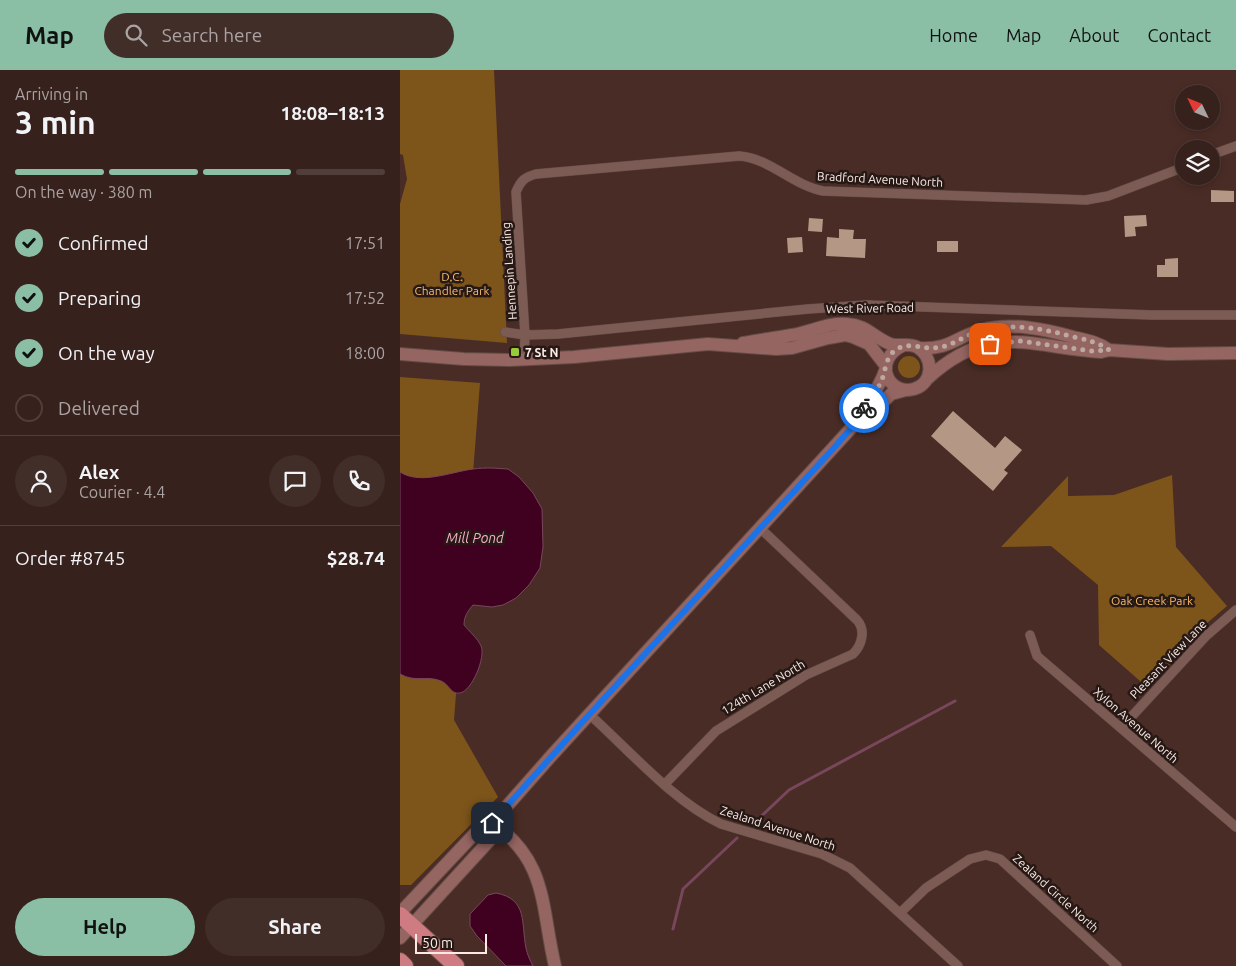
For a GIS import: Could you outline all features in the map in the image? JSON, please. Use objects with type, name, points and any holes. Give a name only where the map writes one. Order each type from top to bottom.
[{"type":"highway","points":[[404,918],[456,966]]},
{"type":"highway","points":[[400,961],[406,966]]},
{"type":"main road","name":"West River Road","points":[[400,354],[464,360],[524,360],[574,357],[683,345],[733,344],[791,336],[838,323],[861,326],[888,344],[894,346],[904,345]]},
{"type":"main road","points":[[919,348],[942,347],[983,330],[1019,327],[1060,333],[1100,344],[1109,350]]},
{"type":"main road","name":"West River Road","points":[[733,344],[758,349],[792,348],[845,335],[869,344],[886,367]]},
{"type":"main road","points":[[854,425],[873,412],[891,394],[917,388],[948,361],[958,355],[990,344],[1021,341],[1092,351],[1109,350],[1168,354],[1236,353]]},
{"type":"main road","points":[[400,938],[404,918],[480,828],[492,823],[589,714],[854,425],[865,406],[873,397],[882,379],[890,354],[904,345],[913,345],[919,348],[929,361],[930,368],[927,379]]},
{"type":"main road","points":[[886,367],[890,380],[894,385],[906,390]]},
{"type":"main road","points":[[404,918],[489,841],[492,823]]},
{"type":"main road","points":[[492,823],[516,841],[534,870],[544,899],[555,966]]},
{"type":"street","points":[[1220,152],[1236,146]]},
{"type":"street","name":"Bradford Avenue North","points":[[520,182],[526,176],[536,174],[739,156],[763,161],[802,185],[823,191],[1086,200],[1108,196],[1175,170]]},
{"type":"street","name":"Hennepin Landing","points":[[520,182],[516,192],[525,334],[524,360]]},
{"type":"street","name":"West River Road","points":[[506,332],[525,334],[624,328],[867,306],[1152,315],[1236,315]]},
{"type":"street","name":"124th Lane North","points":[[665,784],[716,731],[806,675],[853,654],[858,649],[862,637],[862,628],[855,618],[760,528]]},
{"type":"street","name":"Pleasant View Lane","points":[[1121,728],[1206,636],[1236,610]]},
{"type":"street","name":"Xylon Avenue North","points":[[1030,635],[1037,656],[1236,827]]},
{"type":"street","name":"Zealand Avenue North","points":[[589,714],[693,808],[721,824],[822,854],[850,868],[958,966]]},
{"type":"street","name":"Zealand Circle North","points":[[900,912],[926,888],[970,859],[986,855],[1000,859],[1117,966]]},
{"type":"green space","name":"D.C. Chandler Park","points":[[400,70],[494,70],[507,343],[400,334],[400,204],[407,179],[403,155],[400,154]]},
{"type":"green space","points":[[905,356],[913,356],[920,363],[920,371],[913,378],[905,378],[898,371],[898,363]]},
{"type":"green space","points":[[400,377],[480,383],[454,720],[498,797],[411,885],[400,885]]},
{"type":"green space","name":"Oak Creek Park","points":[[1172,475],[1176,547],[1227,606],[1206,624],[1148,688],[1099,645],[1098,585],[1051,546],[1001,547],[1068,476],[1068,496],[1114,495]]},
{"type":"water","name":"Mill Pond","points":[[473,469],[508,469],[519,477],[533,493],[542,509],[543,547],[540,568],[529,585],[516,598],[503,605],[492,607],[473,605],[469,610],[465,617],[464,625],[480,643],[482,658],[477,673],[469,686],[465,691],[457,693],[436,679],[416,679],[400,674],[400,472],[408,476],[426,478]]},
{"type":"water","points":[[496,893],[506,896],[518,906],[523,921],[526,950],[533,966],[506,966],[470,926],[470,914],[488,895]]},
{"type":"building","points":[[1211,190],[1234,191],[1234,202],[1211,202]]},
{"type":"building","points":[[1146,215],[1147,226],[1135,227],[1136,236],[1125,237],[1124,216]]},
{"type":"building","points":[[809,218],[823,219],[822,232],[808,231]]},
{"type":"building","points":[[839,229],[854,230],[853,239],[866,239],[865,258],[826,256],[827,237],[839,238]]},
{"type":"building","points":[[802,237],[803,252],[788,253],[787,238]]},
{"type":"building","points":[[937,241],[958,241],[958,252],[937,252]]},
{"type":"building","points":[[1178,258],[1178,277],[1157,277],[1157,265],[1165,265],[1165,259]]},
{"type":"building","points":[[953,411],[995,448],[1005,436],[1022,450],[1004,470],[1008,473],[993,491],[931,436]]},
{"type":"waterway","points":[[753,824],[789,790],[955,701]]},
{"type":"waterway","points":[[673,929],[683,889],[737,838]]},
{"type":"way so far","points":[[864,408],[873,397],[882,379],[890,354],[904,345],[930,349],[939,348],[983,330],[1019,327],[1060,333],[1100,344],[1109,350],[1101,352],[1021,341],[990,344]]},
{"type":"place","name":"7 St N","points":[[515,352]]},
{"type":"route","points":[[492,823],[832,450],[854,425],[864,408]]}]
